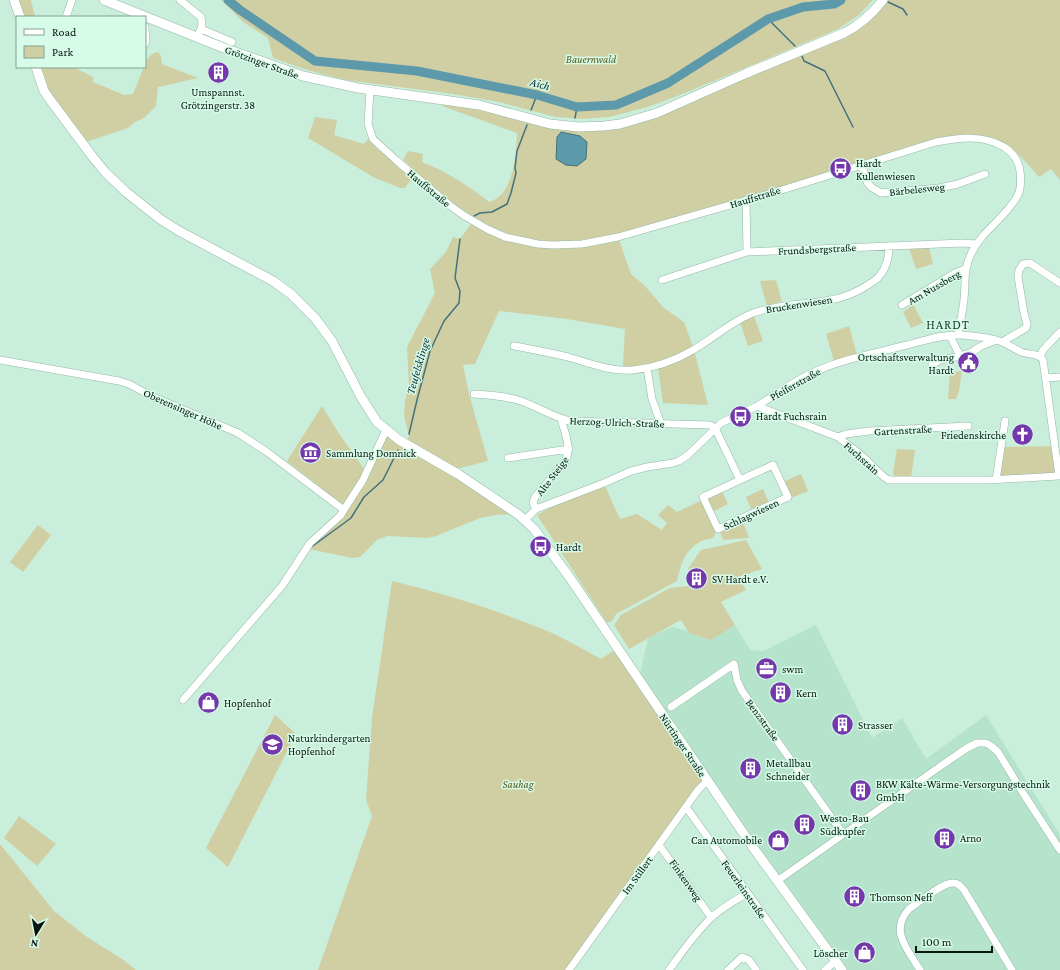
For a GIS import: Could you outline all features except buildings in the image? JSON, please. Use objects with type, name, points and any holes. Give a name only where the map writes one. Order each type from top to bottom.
[{"type":"main road","points":[[14,0],[20,16]]},
{"type":"main road","name":"Grötzinger Straße","points":[[104,0],[144,16]]},
{"type":"main road","name":"Grötzinger Straße","points":[[146,17],[199,33],[286,71],[318,80],[370,90],[479,105],[550,124],[578,127],[620,124],[657,113],[747,73],[834,38],[858,25],[869,16],[883,0]]},
{"type":"main road","name":"Nürtinger Straße","points":[[36,68],[44,91],[51,101],[105,172],[126,192],[154,215],[179,231],[273,281],[304,306],[315,318],[332,342],[377,422],[386,430],[478,487],[525,520],[546,543],[707,781],[842,970]]},
{"type":"street","points":[[66,16],[72,0]]},
{"type":"street","points":[[180,0],[201,17],[202,24],[199,33],[232,42]]},
{"type":"street","name":"Hauffstraße","points":[[370,90],[368,124],[373,139],[397,161],[463,215],[487,229],[505,237],[538,244],[582,244],[618,237],[862,166],[936,142],[964,138],[976,138],[990,141],[1009,150],[1015,156],[1021,176],[1020,189],[1018,195],[1010,206],[976,244],[965,269],[964,299],[958,335]]},
{"type":"street","name":"Bärbelesweg","points":[[862,166],[867,182],[871,187],[881,193],[939,188],[958,184],[985,174]]},
{"type":"street","points":[[746,200],[747,252]]},
{"type":"street","name":"Frundsbergstraße","points":[[662,280],[747,252],[963,243],[976,244]]},
{"type":"street","name":"Bruckenwiesen","points":[[514,346],[564,356],[612,369],[630,370],[647,368],[664,363],[694,350],[732,323],[753,313],[778,306],[825,301],[852,293],[871,283],[880,276],[887,265],[889,246]]},
{"type":"street","points":[[932,364],[941,360],[972,352],[981,346],[999,341],[1027,326],[1018,277],[1019,270],[1023,264],[1030,263],[1060,283]]},
{"type":"street","name":"Am Nussberg","points":[[902,305],[955,273],[965,269]]},
{"type":"street","points":[[1059,476],[1057,440],[1044,362],[1040,356],[1060,332]]},
{"type":"street","name":"Pfeiferstraße","points":[[525,520],[536,509],[631,471],[679,461],[688,455],[722,423],[757,406],[808,375],[831,365],[958,335],[999,341],[1026,354],[1040,356]]},
{"type":"street","points":[[950,336],[960,356]]},
{"type":"street","name":"Oberensinger Höhe","points":[[0,360],[129,384],[151,396],[238,433],[267,452],[344,510]]},
{"type":"street","points":[[647,368],[652,399],[661,424]]},
{"type":"street","points":[[1046,378],[1060,377]]},
{"type":"street","name":"Herzog-Ulrich-Straße","points":[[474,394],[521,401],[562,419],[594,422],[710,425],[715,428]]},
{"type":"street","name":"Fuchsrain","points":[[757,406],[838,437],[862,454],[884,477],[889,480],[996,480],[1059,476]]},
{"type":"street","name":"Alte Steige","points":[[536,509],[533,503],[535,497],[565,462],[568,455],[569,449],[562,419]]},
{"type":"street","points":[[996,480],[1005,421]]},
{"type":"street","name":"Gartenstraße","points":[[838,437],[846,434],[869,431],[968,426]]},
{"type":"street","points":[[715,428],[740,480]]},
{"type":"street","points":[[183,700],[282,586],[310,543],[334,523],[344,510],[363,480],[386,430]]},
{"type":"street","points":[[508,458],[569,449]]},
{"type":"street","name":"Schlagwiesen","points":[[773,465],[788,497],[718,529],[703,497],[740,480],[773,465]]},
{"type":"street","name":"Benzstraße","points":[[671,707],[734,664],[737,680],[742,691],[843,834]]},
{"type":"street","points":[[777,881],[967,748],[977,743],[991,746],[998,752],[1060,850]]},
{"type":"street","name":"Im Stillert","points":[[569,970],[698,790],[707,781]]},
{"type":"street","name":"Feuerleinstraße","points":[[686,807],[803,970]]},
{"type":"street","name":"Finkenweg","points":[[659,844],[711,917]]},
{"type":"street","points":[[920,970],[902,941],[900,924],[905,913],[909,909],[943,885],[953,883],[960,885],[964,890],[1012,970]]},
{"type":"street","points":[[669,970],[684,949],[711,917],[747,893]]},
{"type":"street","points":[[728,970],[742,957],[749,960],[756,970]]},
{"type":"street","points":[[825,970],[836,960]]},
{"type":"shaded area","points":[[735,625],[750,650],[763,651],[816,625],[872,738],[902,718],[926,759],[986,715],[1060,835],[1060,970],[842,970],[640,674],[648,638],[672,627],[713,637]]},
{"type":"green space","points":[[19,0],[31,0],[35,16],[25,16]]},
{"type":"green space","name":"Bauernwald","points":[[221,0],[873,0],[859,15],[838,29],[685,93],[648,107],[609,117],[583,119],[555,117],[499,102],[453,94],[346,80],[307,70],[273,58],[268,38],[243,22]]},
{"type":"green space","points":[[886,0],[1060,0],[1060,180],[1051,169],[1039,177],[1016,152],[1005,143],[995,138],[978,135],[965,135],[826,172],[811,179],[613,235],[582,241],[564,242],[540,241],[517,236],[476,218],[438,191],[403,160],[408,151],[423,154],[422,162],[457,179],[489,202],[497,198],[509,183],[516,152],[517,133],[442,106],[443,103],[603,129],[732,82],[834,41]]},
{"type":"green space","points":[[158,52],[161,56],[162,64],[198,78],[158,87],[156,106],[144,118],[135,122],[128,128],[86,142],[49,90],[40,68],[75,68],[93,77],[93,82],[124,95],[133,94],[144,68],[146,68],[147,59]]},
{"type":"green space","points":[[315,117],[337,120],[334,135],[364,144],[368,139],[374,146],[412,178],[405,188],[400,188],[373,177],[308,138]]},
{"type":"green space","points":[[471,224],[507,240],[543,248],[580,248],[619,240],[631,274],[644,285],[664,308],[684,322],[694,350],[708,405],[663,403],[657,362],[640,366],[623,366],[625,329],[567,319],[499,311],[475,364],[463,365],[469,394],[488,461],[448,471],[512,514],[480,518],[428,538],[387,536],[377,540],[360,557],[352,558],[309,549],[345,510],[387,435],[404,447],[409,436],[404,416],[405,401],[409,385],[407,347],[435,293],[430,269],[446,252],[453,237],[460,239]]},
{"type":"green space","points":[[929,247],[933,264],[916,269],[909,248]]},
{"type":"green space","points":[[776,280],[782,301],[767,306],[760,281]]},
{"type":"green space","points":[[912,302],[923,323],[911,328],[903,312],[909,308]]},
{"type":"green space","points":[[754,316],[763,341],[748,346],[740,322]]},
{"type":"green space","points":[[849,326],[857,355],[834,361],[826,334]]},
{"type":"green space","points":[[962,371],[959,391],[956,399],[948,399],[950,372]]},
{"type":"green space","points":[[322,406],[366,472],[343,505],[287,461]]},
{"type":"green space","points":[[1053,446],[1057,473],[999,477],[1004,447]]},
{"type":"green space","points":[[897,449],[915,450],[911,478],[896,478],[893,473]]},
{"type":"green space","points":[[801,474],[808,491],[791,498],[783,482]]},
{"type":"green space","points":[[605,486],[620,519],[637,514],[662,530],[667,523],[658,515],[668,505],[677,512],[702,500],[716,532],[713,538],[698,543],[688,553],[681,566],[677,581],[616,614],[612,621],[607,623],[537,515],[557,504]]},
{"type":"green space","points":[[763,489],[769,503],[752,511],[746,497]]},
{"type":"green space","points":[[722,491],[728,504],[712,512],[708,500]]},
{"type":"green space","points":[[742,520],[749,537],[723,540],[720,531]]},
{"type":"green space","points":[[38,525],[51,535],[23,572],[10,562]]},
{"type":"green space","points":[[746,540],[762,569],[738,577],[746,590],[721,602],[735,625],[711,640],[689,633],[681,620],[629,649],[614,625],[621,615],[670,588],[706,584],[705,573],[687,575],[689,567],[701,550]]},
{"type":"green space","name":"Sauhag","points":[[392,581],[453,597],[513,617],[571,642],[601,659],[613,651],[640,682],[707,781],[569,970],[318,970],[372,816],[366,800],[372,718]]},
{"type":"green space","points":[[275,715],[296,734],[228,867],[206,848]]},
{"type":"green space","points":[[19,816],[56,844],[37,866],[4,838]]},
{"type":"green space","points":[[0,844],[54,911],[87,937],[122,959],[136,970],[0,970]]},
{"type":"water","points":[[561,132],[580,136],[587,142],[586,159],[577,166],[566,165],[556,159],[557,137]]},
{"type":"waterway","name":"Teufelsklinge","points":[[228,0],[240,10],[315,61],[417,71],[537,95],[577,107],[616,105],[668,83],[768,19],[803,7],[834,4],[841,0]]},
{"type":"waterway","points":[[888,2],[903,9],[907,15]]},
{"type":"waterway","points":[[768,19],[795,46]]},
{"type":"waterway","points":[[802,56],[804,61],[825,71],[853,127]]},
{"type":"waterway","name":"Teufelsklinge","points":[[531,110],[537,95]]},
{"type":"waterway","points":[[575,118],[577,107]]},
{"type":"waterway","name":"Teufelsklinge","points":[[474,216],[480,213],[492,212],[507,204],[516,173],[515,168],[517,151],[527,125]]},
{"type":"waterway","name":"Teufelsklinge","points":[[409,434],[430,351],[444,321],[459,303],[460,291],[455,278],[460,239]]},
{"type":"waterway","name":"Teufelsklinge","points":[[310,548],[351,518],[364,497],[383,480],[398,450]]},
{"type":"place","name":"Umspannst. Grötzingerstr. 38","points":[[218,72]]},
{"type":"place","name":"Hardt Kullenwiesen","points":[[841,169]]},
{"type":"place","name":"Ortschaftsverwaltung Hardt","points":[[969,363]]},
{"type":"place","name":"Hardt Fuchsrain","points":[[741,416]]},
{"type":"place","name":"Friedenskirche","points":[[1022,435]]},
{"type":"place","name":"Sammlung Domnick","points":[[310,453]]},
{"type":"place","name":"Hardt","points":[[541,547]]},
{"type":"place","name":"SV Hardt e.V.","points":[[697,579]]},
{"type":"place","name":"swm","points":[[766,669]]},
{"type":"place","name":"Kern","points":[[780,693]]},
{"type":"place","name":"Hopfenhof","points":[[208,703]]},
{"type":"place","name":"Strasser","points":[[842,725]]},
{"type":"place","name":"Naturkindergarten Hopfenhof","points":[[272,744]]},
{"type":"place","name":"Metallbau Schneider","points":[[751,769]]},
{"type":"place","name":"BKW Kälte-Wärme-Versorgungstechnik GmbH","points":[[861,790]]},
{"type":"place","name":"Westo-Bau Südkupfer","points":[[805,824]]},
{"type":"place","name":"Arno","points":[[944,838]]},
{"type":"place","name":"Can Automobile","points":[[778,840]]},
{"type":"place","name":"Thomson Neff","points":[[855,897]]},
{"type":"place","name":"Löscher","points":[[864,953]]},
{"type":"district","name":"HARDT","points":[[948,324]]},
{"type":"water label","name":"Aich","points":[[540,84]]}]
